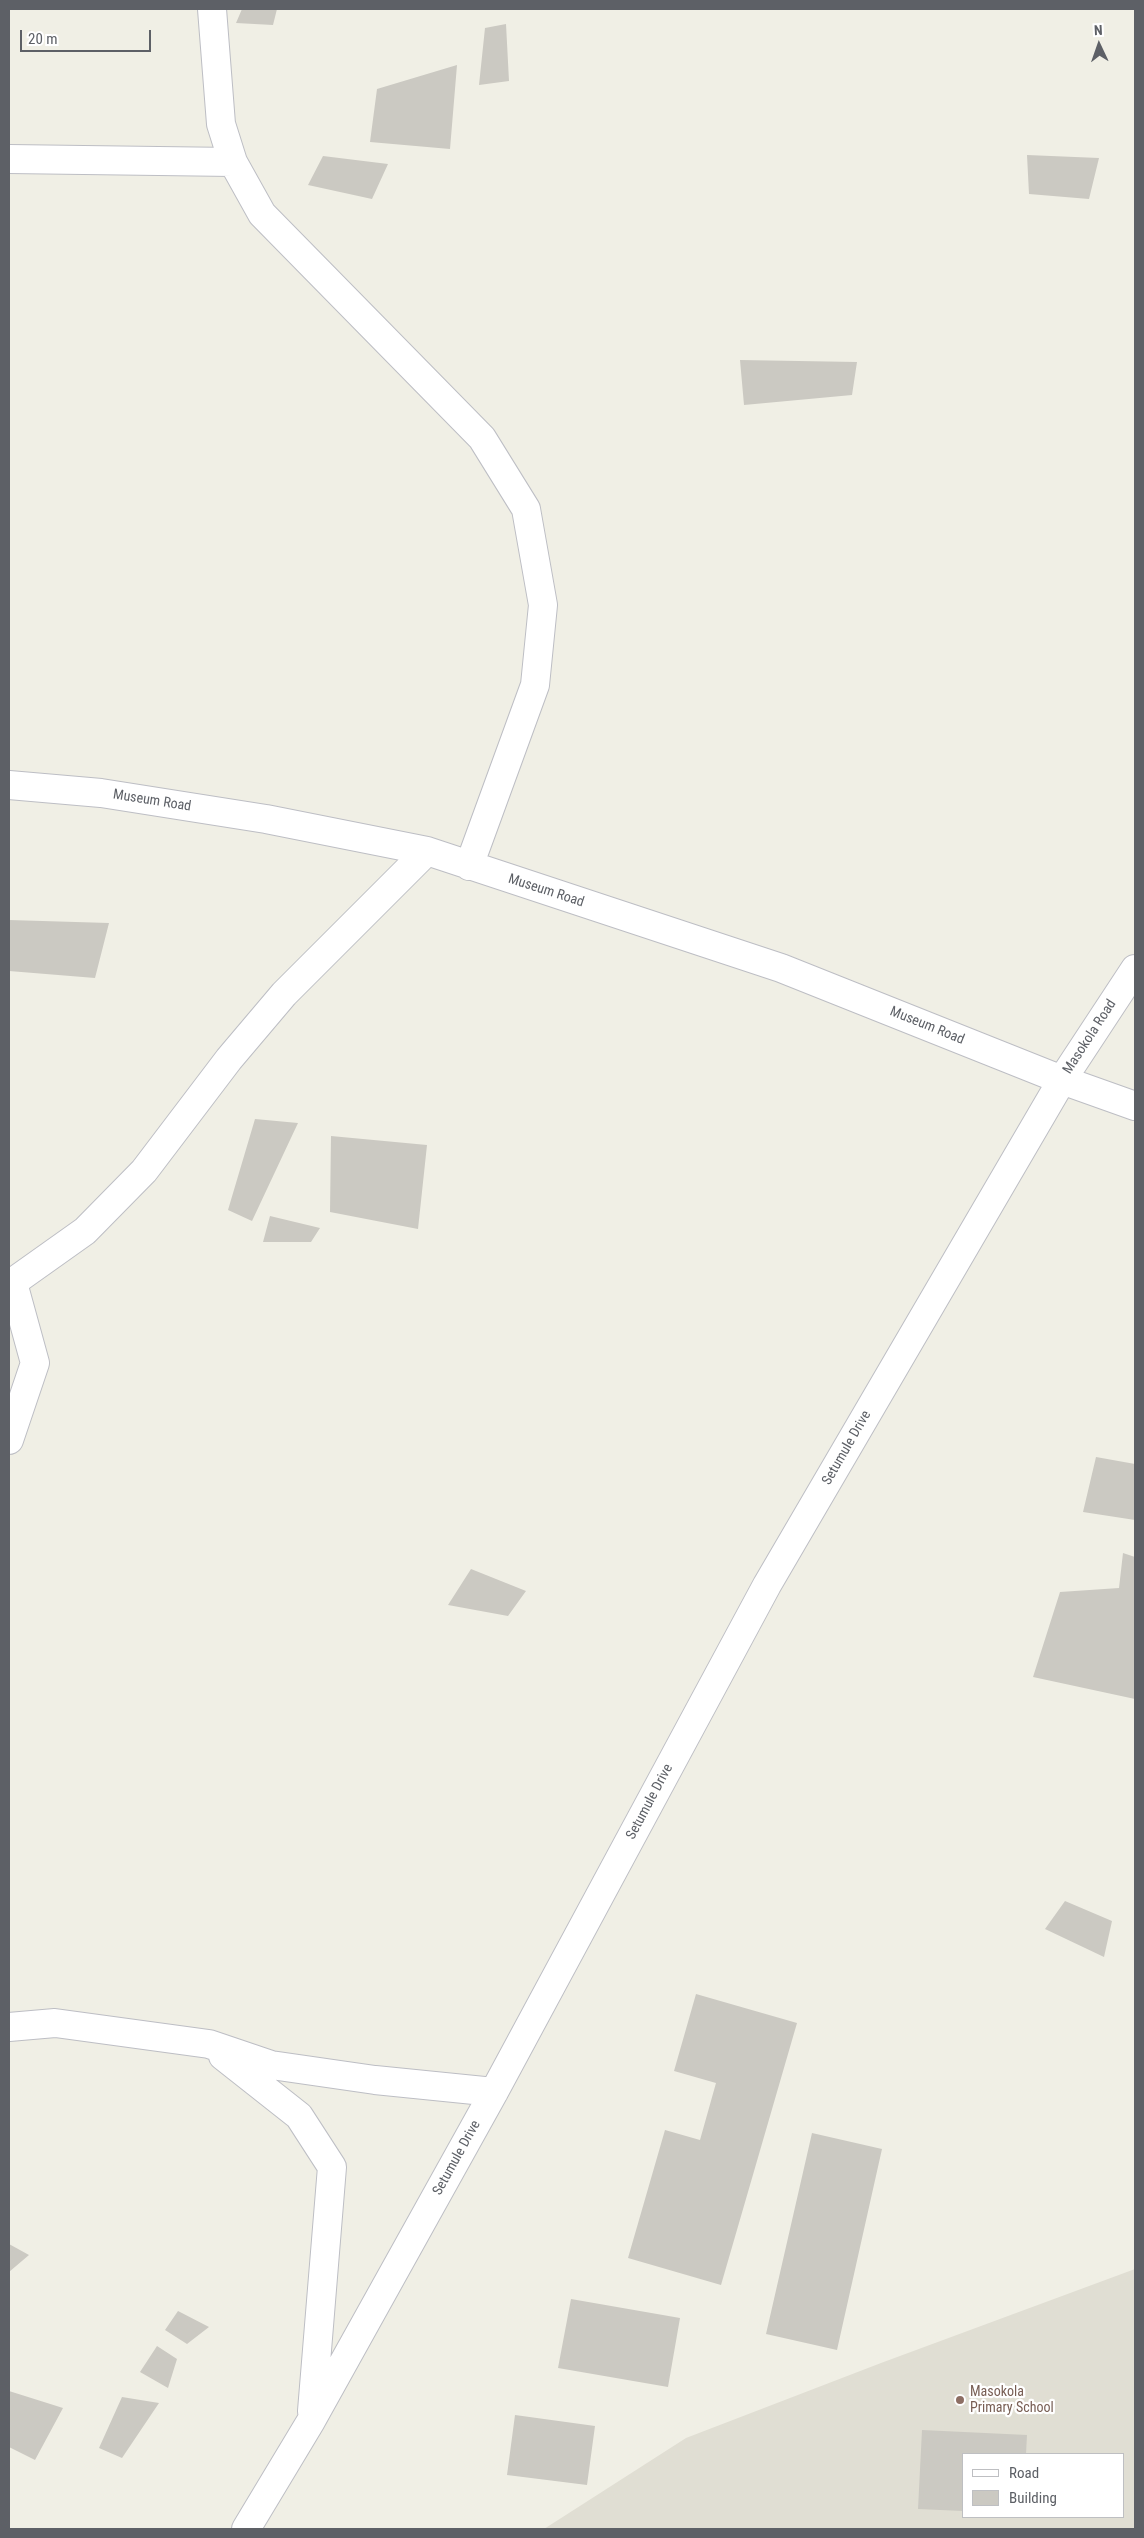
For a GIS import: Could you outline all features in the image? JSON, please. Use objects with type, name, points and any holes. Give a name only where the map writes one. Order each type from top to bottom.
[{"type":"street","points":[[212,9],[220,124],[233,162],[262,214],[482,438],[526,509],[543,605],[535,684],[469,866]]},
{"type":"street","points":[[9,159],[233,162]]},
{"type":"street","name":"Museum Road","points":[[9,785],[101,793],[266,819],[427,851],[781,968],[1062,1080],[1135,1106]]},
{"type":"street","points":[[9,1440],[35,1363],[10,1283],[85,1232],[144,1171],[229,1059],[284,994],[427,851]]},
{"type":"street","name":"Masokola Road","points":[[1062,1080],[1135,968]]},
{"type":"street","name":"Setumule Drive","points":[[246,2529],[311,2421],[494,2092],[768,1585],[1062,1080]]},
{"type":"street","points":[[9,2027],[55,2023],[209,2044],[271,2065],[374,2080],[494,2092]]},
{"type":"street","points":[[209,2044],[299,2116],[332,2167],[311,2421]]},
{"type":"shaded area","name":"Masokola Primary School","points":[[1135,2269],[1135,2529],[544,2529],[686,2438],[881,2363]]},
{"type":"building","points":[[242,9],[277,9],[273,25],[236,23]]},
{"type":"building","points":[[506,24],[509,81],[479,85],[485,28]]},
{"type":"building","points":[[457,65],[450,149],[370,142],[377,89]]},
{"type":"building","points":[[1027,155],[1099,158],[1089,199],[1029,194]]},
{"type":"building","points":[[323,156],[388,164],[372,199],[308,185]]},
{"type":"building","points":[[740,360],[857,362],[852,395],[744,405]]},
{"type":"building","points":[[9,920],[109,923],[95,978],[9,971]]},
{"type":"building","points":[[255,1119],[298,1123],[252,1221],[228,1210]]},
{"type":"building","points":[[331,1136],[427,1145],[418,1229],[330,1212]]},
{"type":"building","points":[[270,1216],[320,1228],[311,1242],[263,1242]]},
{"type":"building","points":[[1096,1457],[1135,1464],[1135,1520],[1083,1512]]},
{"type":"building","points":[[1123,1553],[1135,1557],[1135,1699],[1033,1677],[1060,1592],[1119,1588]]},
{"type":"building","points":[[471,1569],[526,1591],[508,1616],[448,1605]]},
{"type":"building","points":[[1065,1901],[1112,1921],[1104,1957],[1045,1929]]},
{"type":"building","points":[[696,1994],[797,2023],[721,2285],[628,2258],[665,2130],[700,2140],[716,2083],[674,2071]]},
{"type":"building","points":[[812,2133],[882,2149],[837,2350],[766,2334]]},
{"type":"building","points":[[9,2244],[29,2255],[9,2272]]},
{"type":"building","points":[[571,2299],[680,2318],[668,2387],[558,2368]]},
{"type":"building","points":[[178,2311],[209,2327],[187,2344],[165,2330]]},
{"type":"building","points":[[157,2346],[177,2359],[168,2388],[140,2372]]},
{"type":"building","points":[[9,2391],[63,2408],[35,2460],[9,2447]]},
{"type":"building","points":[[122,2397],[159,2403],[122,2458],[99,2448]]},
{"type":"building","points":[[515,2415],[595,2426],[587,2485],[507,2475]]},
{"type":"building","points":[[922,2430],[1027,2435],[1026,2453],[962,2453],[962,2511],[918,2509]]},
{"type":"place","name":"Masokola Primary School","points":[[960,2400]]}]
